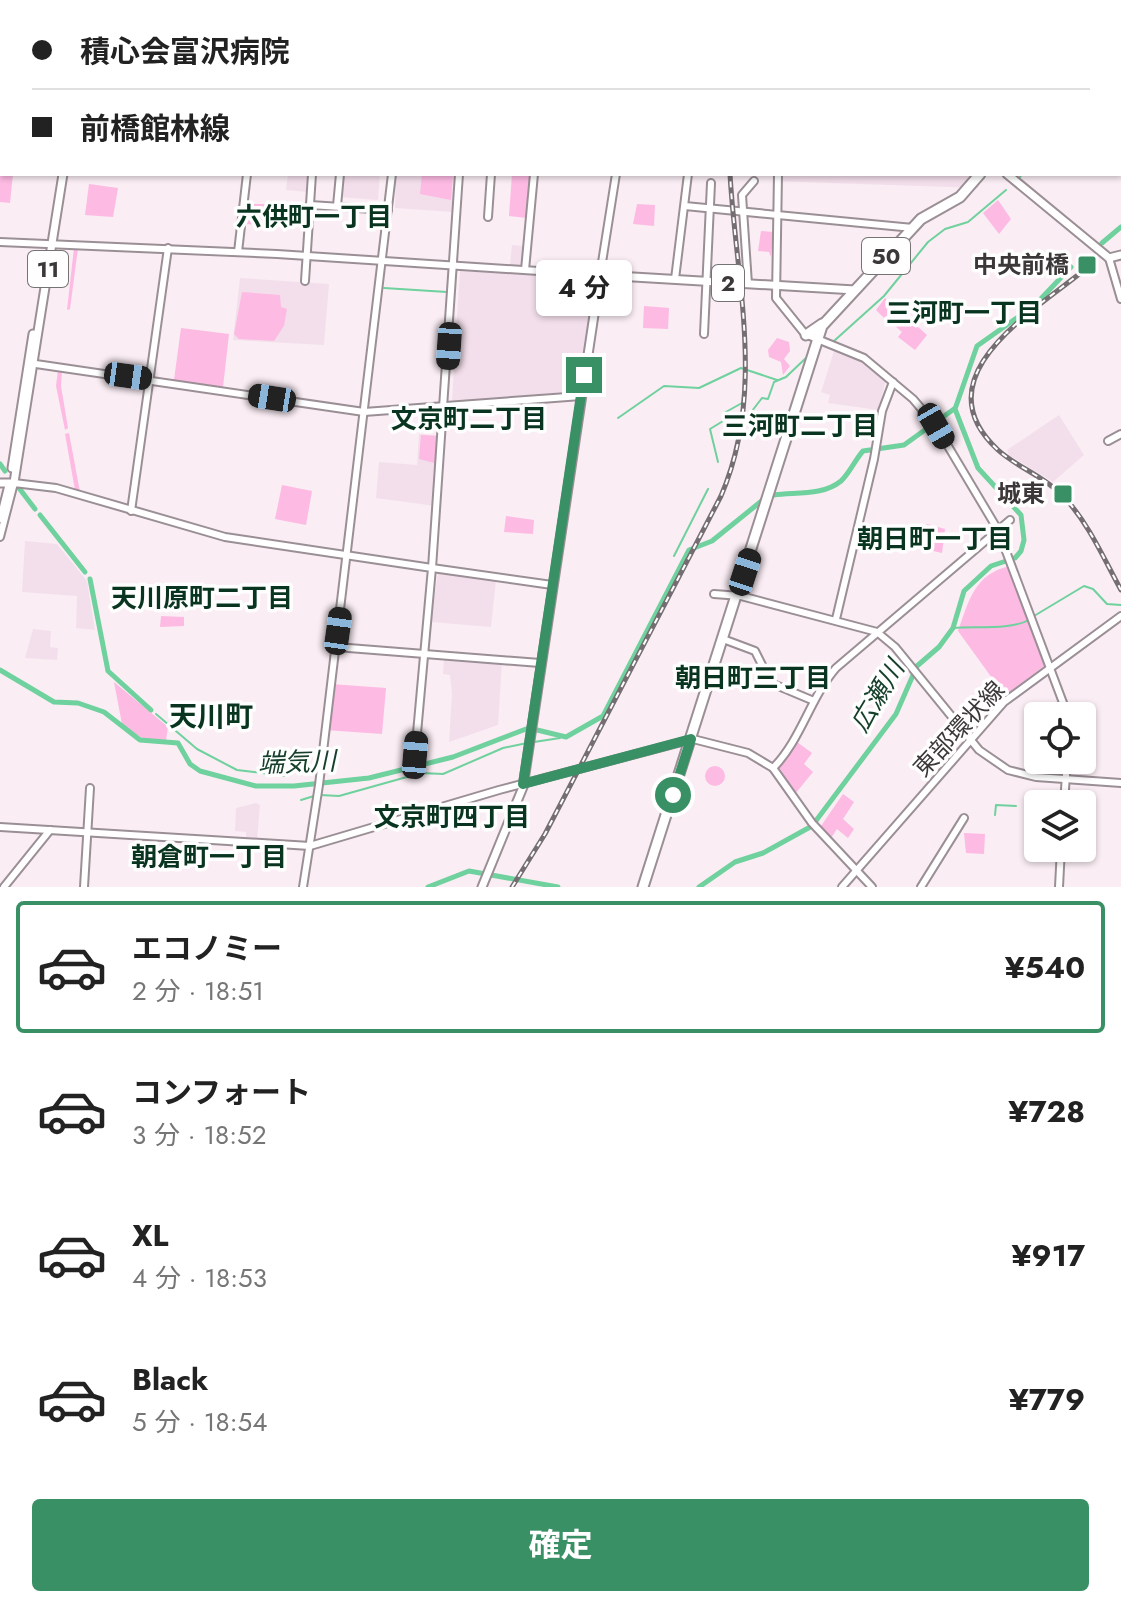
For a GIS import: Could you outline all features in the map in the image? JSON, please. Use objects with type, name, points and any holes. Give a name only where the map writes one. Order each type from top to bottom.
[{"type":"highway","name":"50","points":[[643,886],[824,323],[923,217],[963,196],[978,176]]},
{"type":"highway","points":[[806,335],[824,323]]},
{"type":"main road","name":"11","points":[[8,483],[61,176]]},
{"type":"main road","points":[[1009,176],[1109,258],[1121,255]]},
{"type":"main road","name":"2","points":[[600,275],[855,290]]},
{"type":"main road","points":[[482,887],[519,804],[523,784],[600,275]]},
{"type":"street","points":[[238,252],[247,176]]},
{"type":"street","points":[[305,281],[312,176]]},
{"type":"street","points":[[337,206],[340,176]]},
{"type":"street","points":[[303,887],[336,647],[392,176]]},
{"type":"street","points":[[415,755],[445,406],[459,176]]},
{"type":"street","points":[[488,217],[491,176]]},
{"type":"street","points":[[525,270],[534,176]]},
{"type":"street","points":[[0,242],[168,248],[600,275],[616,176]]},
{"type":"street","points":[[675,279],[688,176]]},
{"type":"street","points":[[778,176],[776,298],[806,335],[864,358],[925,412],[998,530],[1063,702]]},
{"type":"street","points":[[748,284],[742,194],[754,181]]},
{"type":"street","points":[[704,334],[711,183]]},
{"type":"street","points":[[310,205],[388,210]]},
{"type":"street","points":[[685,206],[913,228]]},
{"type":"street","points":[[131,511],[168,248]]},
{"type":"street","points":[[1109,258],[1121,299]]},
{"type":"street","points":[[30,363],[364,412],[581,396]]},
{"type":"street","points":[[836,619],[886,393],[893,382]]},
{"type":"street","points":[[1108,441],[1121,434]]},
{"type":"street","points":[[8,483],[56,488],[217,535],[552,585]]},
{"type":"street","points":[[0,519],[8,483]]},
{"type":"street","points":[[0,537],[8,483]]},
{"type":"street","points":[[773,768],[788,750],[836,668],[1010,520]]},
{"type":"street","points":[[714,594],[738,595],[877,632],[914,670],[990,761],[1008,770],[1121,783]]},
{"type":"street","name":"東部環状線","points":[[842,887],[1004,702],[1121,616]]},
{"type":"street","points":[[723,639],[755,651],[771,683],[814,701]]},
{"type":"street","points":[[336,647],[540,663]]},
{"type":"street","points":[[0,827],[310,846],[691,739],[748,753],[773,768],[813,825],[872,887]]},
{"type":"street","points":[[1065,790],[1066,774]]},
{"type":"street","points":[[84,887],[90,788]]},
{"type":"street","points":[[921,887],[964,818]]},
{"type":"street","points":[[4,887],[50,830]]},
{"type":"street","points":[[1059,887],[1060,862]]},
{"type":"shaded area","points":[[0,176],[13,176],[10,203],[0,202]]},
{"type":"shaded area","points":[[288,176],[310,176],[308,192],[286,190]]},
{"type":"shaded area","points":[[341,176],[380,176],[378,200],[339,197]]},
{"type":"shaded area","points":[[396,176],[457,176],[453,212],[395,208]]},
{"type":"shaded area","points":[[422,176],[453,176],[451,200],[420,194]]},
{"type":"shaded area","points":[[512,176],[531,176],[527,218],[509,216]]},
{"type":"shaded area","points":[[774,176],[979,176],[978,188],[773,181]]},
{"type":"shaded area","points":[[89,184],[118,188],[113,217],[85,215]]},
{"type":"shaded area","points":[[998,200],[1011,219],[999,234],[983,213]]},
{"type":"shaded area","points":[[244,204],[275,204],[273,225],[244,224]]},
{"type":"shaded area","points":[[637,204],[655,205],[654,226],[633,224]]},
{"type":"shaded area","points":[[761,231],[773,232],[771,257],[769,252],[758,251]]},
{"type":"shaded area","points":[[512,245],[524,246],[523,266],[510,265]]},
{"type":"shaded area","points":[[74,248],[78,248],[70,309],[67,310]]},
{"type":"shaded area","points":[[460,270],[592,279],[595,282],[578,391],[452,402]]},
{"type":"shaded area","points":[[240,278],[329,284],[324,345],[233,340]]},
{"type":"shaded area","points":[[242,292],[280,295],[281,307],[287,309],[284,326],[274,341],[239,339],[234,334]]},
{"type":"shaded area","points":[[885,298],[927,335],[915,350],[898,337],[902,332],[889,321],[891,317],[888,315],[884,318],[876,310]]},
{"type":"shaded area","points":[[644,306],[669,308],[668,329],[643,328]]},
{"type":"shaded area","points":[[181,328],[229,334],[223,387],[174,380]]},
{"type":"shaded area","points":[[777,338],[789,342],[790,351],[784,359],[790,366],[783,375],[781,362],[769,357],[768,350]]},
{"type":"shaded area","points":[[835,348],[861,360],[886,380],[878,410],[828,403],[830,395],[821,392]]},
{"type":"shaded area","points":[[58,370],[62,370],[61,386],[68,428],[65,430],[56,386]]},
{"type":"shaded area","points":[[1059,415],[1084,455],[1053,482],[1009,455],[1007,450]]},
{"type":"shaded area","points":[[69,433],[80,492],[75,490],[65,434]]},
{"type":"shaded area","points":[[419,434],[442,436],[436,506],[376,498],[379,462],[417,465]]},
{"type":"shaded area","points":[[421,435],[440,436],[438,464],[419,459]]},
{"type":"shaded area","points":[[282,485],[312,491],[306,525],[275,519]]},
{"type":"shaded area","points":[[506,516],[534,520],[533,534],[504,532]]},
{"type":"shaded area","points":[[927,524],[945,529],[942,553],[920,548]]},
{"type":"shaded area","points":[[25,541],[57,544],[87,581],[95,630],[76,628],[77,596],[22,592]]},
{"type":"shaded area","points":[[1010,566],[1047,664],[1005,696],[958,631],[970,599],[981,582],[988,575]]},
{"type":"shaded area","points":[[438,572],[496,580],[491,627],[431,622]]},
{"type":"shaded area","points":[[161,616],[184,617],[184,626],[160,627]]},
{"type":"shaded area","points":[[33,629],[51,631],[50,647],[58,648],[57,660],[25,658]]},
{"type":"shaded area","points":[[444,658],[502,662],[498,725],[449,742],[452,693],[450,675],[443,674]]},
{"type":"shaded area","points":[[114,682],[168,727],[166,740],[143,739],[122,724]]},
{"type":"shaded area","points":[[331,684],[386,688],[382,734],[325,730]]},
{"type":"shaded area","points":[[797,742],[812,753],[804,764],[813,772],[795,794],[779,767]]},
{"type":"shaded area","points":[[715,766],[722,769],[725,776],[722,783],[715,786],[708,783],[705,776],[708,769]]},
{"type":"shaded area","points":[[843,794],[854,802],[843,819],[854,829],[848,838],[837,829],[831,838],[821,826]]},
{"type":"shaded area","points":[[256,803],[260,805],[257,840],[246,840],[246,832],[235,831],[236,808]]},
{"type":"shaded area","points":[[964,833],[985,834],[984,854],[966,853]]},
{"type":"waterway","points":[[834,341],[884,296],[928,242],[945,229],[968,222],[1006,190]]},
{"type":"waterway","name":"広瀬川","points":[[1102,243],[1121,227]]},
{"type":"waterway","name":"広瀬川","points":[[699,887],[735,862],[763,853],[812,826],[896,714],[917,666],[939,647],[953,628],[964,591],[991,566],[1015,558],[1021,551],[1024,540],[1021,515],[978,468],[955,409],[977,346],[1035,305],[1071,267]]},
{"type":"waterway","points":[[384,288],[447,292]]},
{"type":"waterway","points":[[752,411],[762,398],[768,399],[774,382],[786,377],[807,357]]},
{"type":"waterway","points":[[618,418],[664,386],[699,388],[741,368],[777,380]]},
{"type":"waterway","points":[[718,462],[710,429],[728,418],[724,413],[742,403]]},
{"type":"waterway","name":"端気川","points":[[774,495],[817,491],[834,486],[844,478],[863,451],[904,445],[954,409]]},
{"type":"waterway","points":[[0,464],[5,471]]},
{"type":"waterway","points":[[19,488],[35,509]]},
{"type":"waterway","points":[[674,556],[708,489]]},
{"type":"waterway","name":"端気川","points":[[533,729],[566,737],[603,716],[689,550],[712,541],[764,499]]},
{"type":"waterway","points":[[40,515],[85,572]]},
{"type":"waterway","points":[[90,579],[108,671],[151,710]]},
{"type":"waterway","points":[[1034,616],[1084,586],[1093,589],[1107,604],[1121,605]]},
{"type":"waterway","points":[[953,628],[1003,626],[1029,620]]},
{"type":"waterway","name":"端気川","points":[[0,670],[54,702],[78,703],[104,712],[140,740],[178,743],[190,764],[200,771],[256,786],[294,786],[369,778],[453,757],[526,729]]},
{"type":"waterway","points":[[156,714],[197,749],[237,770],[286,776]]},
{"type":"waterway","points":[[534,742],[560,738]]},
{"type":"waterway","points":[[320,795],[339,796],[421,773],[443,774],[503,748],[527,743]]},
{"type":"waterway","points":[[301,800],[314,796]]},
{"type":"waterway","points":[[995,815],[996,805],[1016,806]]},
{"type":"waterway","name":"広瀬川","points":[[428,887],[469,871],[558,887]]},
{"type":"railway","points":[[512,887],[545,834],[721,496],[735,457],[742,417],[745,336],[730,176]]},
{"type":"railway","points":[[1083,271],[1014,326],[992,348],[977,372],[971,397],[977,423],[998,450],[1048,483],[1072,506],[1121,590]]},
{"type":"place","name":"中央前橋","points":[[1087,265]]},
{"type":"place","name":"城東","points":[[1063,494]]},
{"type":"district","name":"六供町一丁目","points":[[314,217]]},
{"type":"district","name":"三河町一丁目","points":[[964,313]]},
{"type":"district","name":"文京町二丁目","points":[[469,419]]},
{"type":"district","name":"三河町二丁目","points":[[800,426]]},
{"type":"district","name":"朝日町一丁目","points":[[935,539]]},
{"type":"district","name":"天川原町二丁目","points":[[202,598]]},
{"type":"district","name":"朝日町三丁目","points":[[753,678]]},
{"type":"district","name":"天川町","points":[[211,716]]},
{"type":"district","name":"文京町四丁目","points":[[452,817]]},
{"type":"district","name":"朝倉町一丁目","points":[[209,857]]},
{"type":"route","points":[[584,375],[523,784],[691,739],[673,795]]}]
